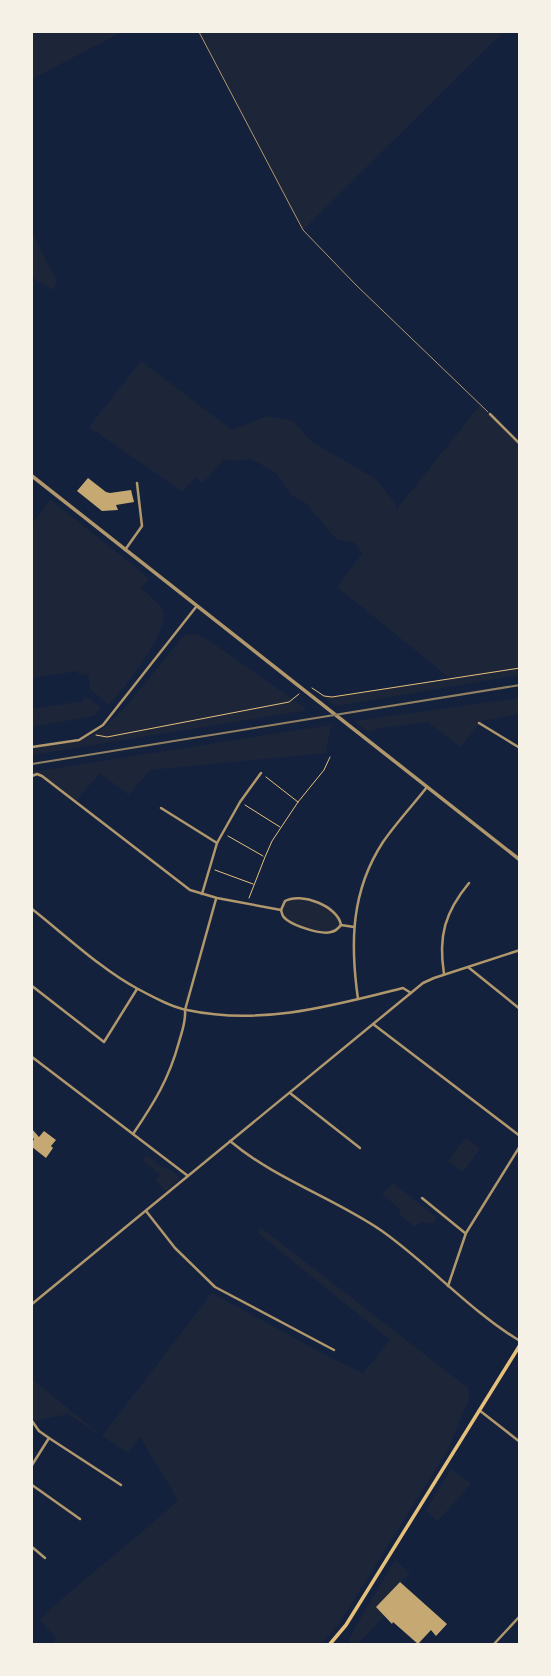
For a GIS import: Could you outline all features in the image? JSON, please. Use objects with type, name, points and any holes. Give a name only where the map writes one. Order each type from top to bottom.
[{"type":"main road","points":[[330,1644],[346,1625],[520,1343]]},
{"type":"street","points":[[490,414],[520,444]]},
{"type":"street","points":[[32,476],[520,860]]},
{"type":"street","points":[[125,550],[142,526],[136,483]]},
{"type":"street","points":[[32,747],[79,740],[103,725],[196,607]]},
{"type":"street","points":[[480,723],[520,748]]},
{"type":"street","points":[[202,894],[217,843],[240,802],[261,773]]},
{"type":"street","points":[[32,776],[43,776],[190,890],[281,910]]},
{"type":"street","points":[[358,999],[354,966],[357,901],[383,842],[427,787]]},
{"type":"street","points":[[161,808],[217,843]]},
{"type":"street","points":[[444,974],[441,944],[444,924],[451,908],[469,883]]},
{"type":"street","points":[[292,897],[299,898],[329,909],[338,916],[341,925],[335,931],[325,933],[305,928],[284,918],[281,910],[285,901],[292,897]]},
{"type":"street","points":[[133,1134],[163,1088],[174,1060],[186,1020],[185,1010],[217,898]]},
{"type":"street","points":[[32,909],[118,977],[137,989],[185,1010],[263,1016],[307,1011],[403,988],[411,993]]},
{"type":"street","points":[[341,925],[354,927]]},
{"type":"street","points":[[32,1304],[423,983],[520,950]]},
{"type":"street","points":[[468,967],[520,1009]]},
{"type":"street","points":[[32,986],[104,1042],[137,989]]},
{"type":"street","points":[[373,1024],[520,1136]]},
{"type":"street","points":[[32,1057],[188,1176]]},
{"type":"street","points":[[290,1093],[360,1148]]},
{"type":"street","points":[[230,1141],[247,1156],[381,1230],[483,1316],[520,1343]]},
{"type":"street","points":[[448,1286],[466,1233],[520,1146]]},
{"type":"street","points":[[422,1198],[466,1233]]},
{"type":"street","points":[[146,1211],[175,1248],[215,1287],[334,1350]]},
{"type":"street","points":[[479,1410],[520,1442]]},
{"type":"street","points":[[32,1421],[39,1431],[121,1485]]},
{"type":"street","points":[[32,1465],[49,1438]]},
{"type":"street","points":[[32,1485],[80,1520]]},
{"type":"street","points":[[32,1547],[45,1558]]},
{"type":"street","points":[[494,1644],[520,1616]]},
{"type":"lane","points":[[199,32],[303,230],[490,414]]},
{"type":"path","points":[[91,734],[107,737],[289,702],[303,690],[312,688],[324,696],[332,697],[520,668]]},
{"type":"path","points":[[247,904],[265,857],[281,828],[324,770],[330,757]]},
{"type":"path","points":[[261,773],[298,802]]},
{"type":"path","points":[[240,802],[281,828]]},
{"type":"path","points":[[223,833],[265,857]]},
{"type":"path","points":[[209,868],[255,884]]},
{"type":"shaded area","points":[[32,32],[122,32],[32,79]]},
{"type":"shaded area","points":[[199,32],[503,32],[303,230]]},
{"type":"shaded area","points":[[32,233],[57,282],[53,290],[32,275]]},
{"type":"shaded area","points":[[141,361],[232,430],[267,416],[293,421],[312,442],[376,479],[396,504],[396,510],[480,405],[519,444],[519,675],[335,706],[312,689],[332,697],[451,679],[337,587],[362,554],[355,543],[336,539],[307,504],[291,495],[277,474],[252,459],[224,459],[203,483],[195,477],[183,492],[89,427]]},
{"type":"shaded area","points":[[32,485],[149,579],[141,588],[162,609],[163,622],[152,647],[109,705],[90,689],[88,674],[79,675],[78,671],[32,678],[32,524],[50,500]]},
{"type":"shaded area","points":[[197,634],[308,710],[32,755],[32,747],[79,742],[101,730],[125,708],[184,635]]},
{"type":"shaded area","points":[[84,696],[101,707],[94,716],[32,727],[32,709],[83,701]]},
{"type":"shaded area","points":[[519,698],[519,714],[482,721],[460,747],[428,722],[368,732],[354,721]]},
{"type":"shaded area","points":[[331,725],[326,753],[150,770],[129,795],[100,773],[75,802],[43,776],[32,775],[32,772]]},
{"type":"shaded area","points":[[292,897],[322,905],[337,916],[341,925],[334,930],[319,932],[294,923],[281,914],[284,904]]},
{"type":"shaded area","points":[[466,1138],[480,1149],[463,1172],[448,1161]]},
{"type":"shaded area","points":[[147,1155],[179,1179],[166,1191],[156,1181],[160,1174],[142,1160]]},
{"type":"shaded area","points":[[393,1183],[437,1218],[432,1224],[421,1222],[415,1227],[399,1214],[401,1210],[382,1194]]},
{"type":"shaded area","points":[[259,1226],[468,1388],[469,1401],[449,1448],[339,1624],[321,1644],[51,1644],[57,1638],[39,1620],[178,1500],[140,1437],[128,1453],[68,1414],[34,1421],[32,1379],[102,1436],[212,1293],[363,1373],[390,1340],[259,1234]]},
{"type":"shaded area","points":[[451,1469],[471,1484],[437,1522],[426,1510]]},
{"type":"shaded area","points":[[395,1560],[410,1574],[377,1607],[384,1616],[358,1644],[353,1644],[349,1641],[353,1631]]},
{"type":"building","points":[[88,478],[106,492],[131,490],[134,502],[116,505],[118,510],[102,511],[77,491]]},
{"type":"building","points":[[32,1129],[39,1137],[44,1131],[56,1140],[46,1158],[32,1147]]},
{"type":"building","points":[[400,1582],[447,1624],[436,1636],[431,1630],[418,1644],[393,1622],[392,1624],[376,1607]]},
{"type":"railway","points":[[32,764],[520,685]]}]
